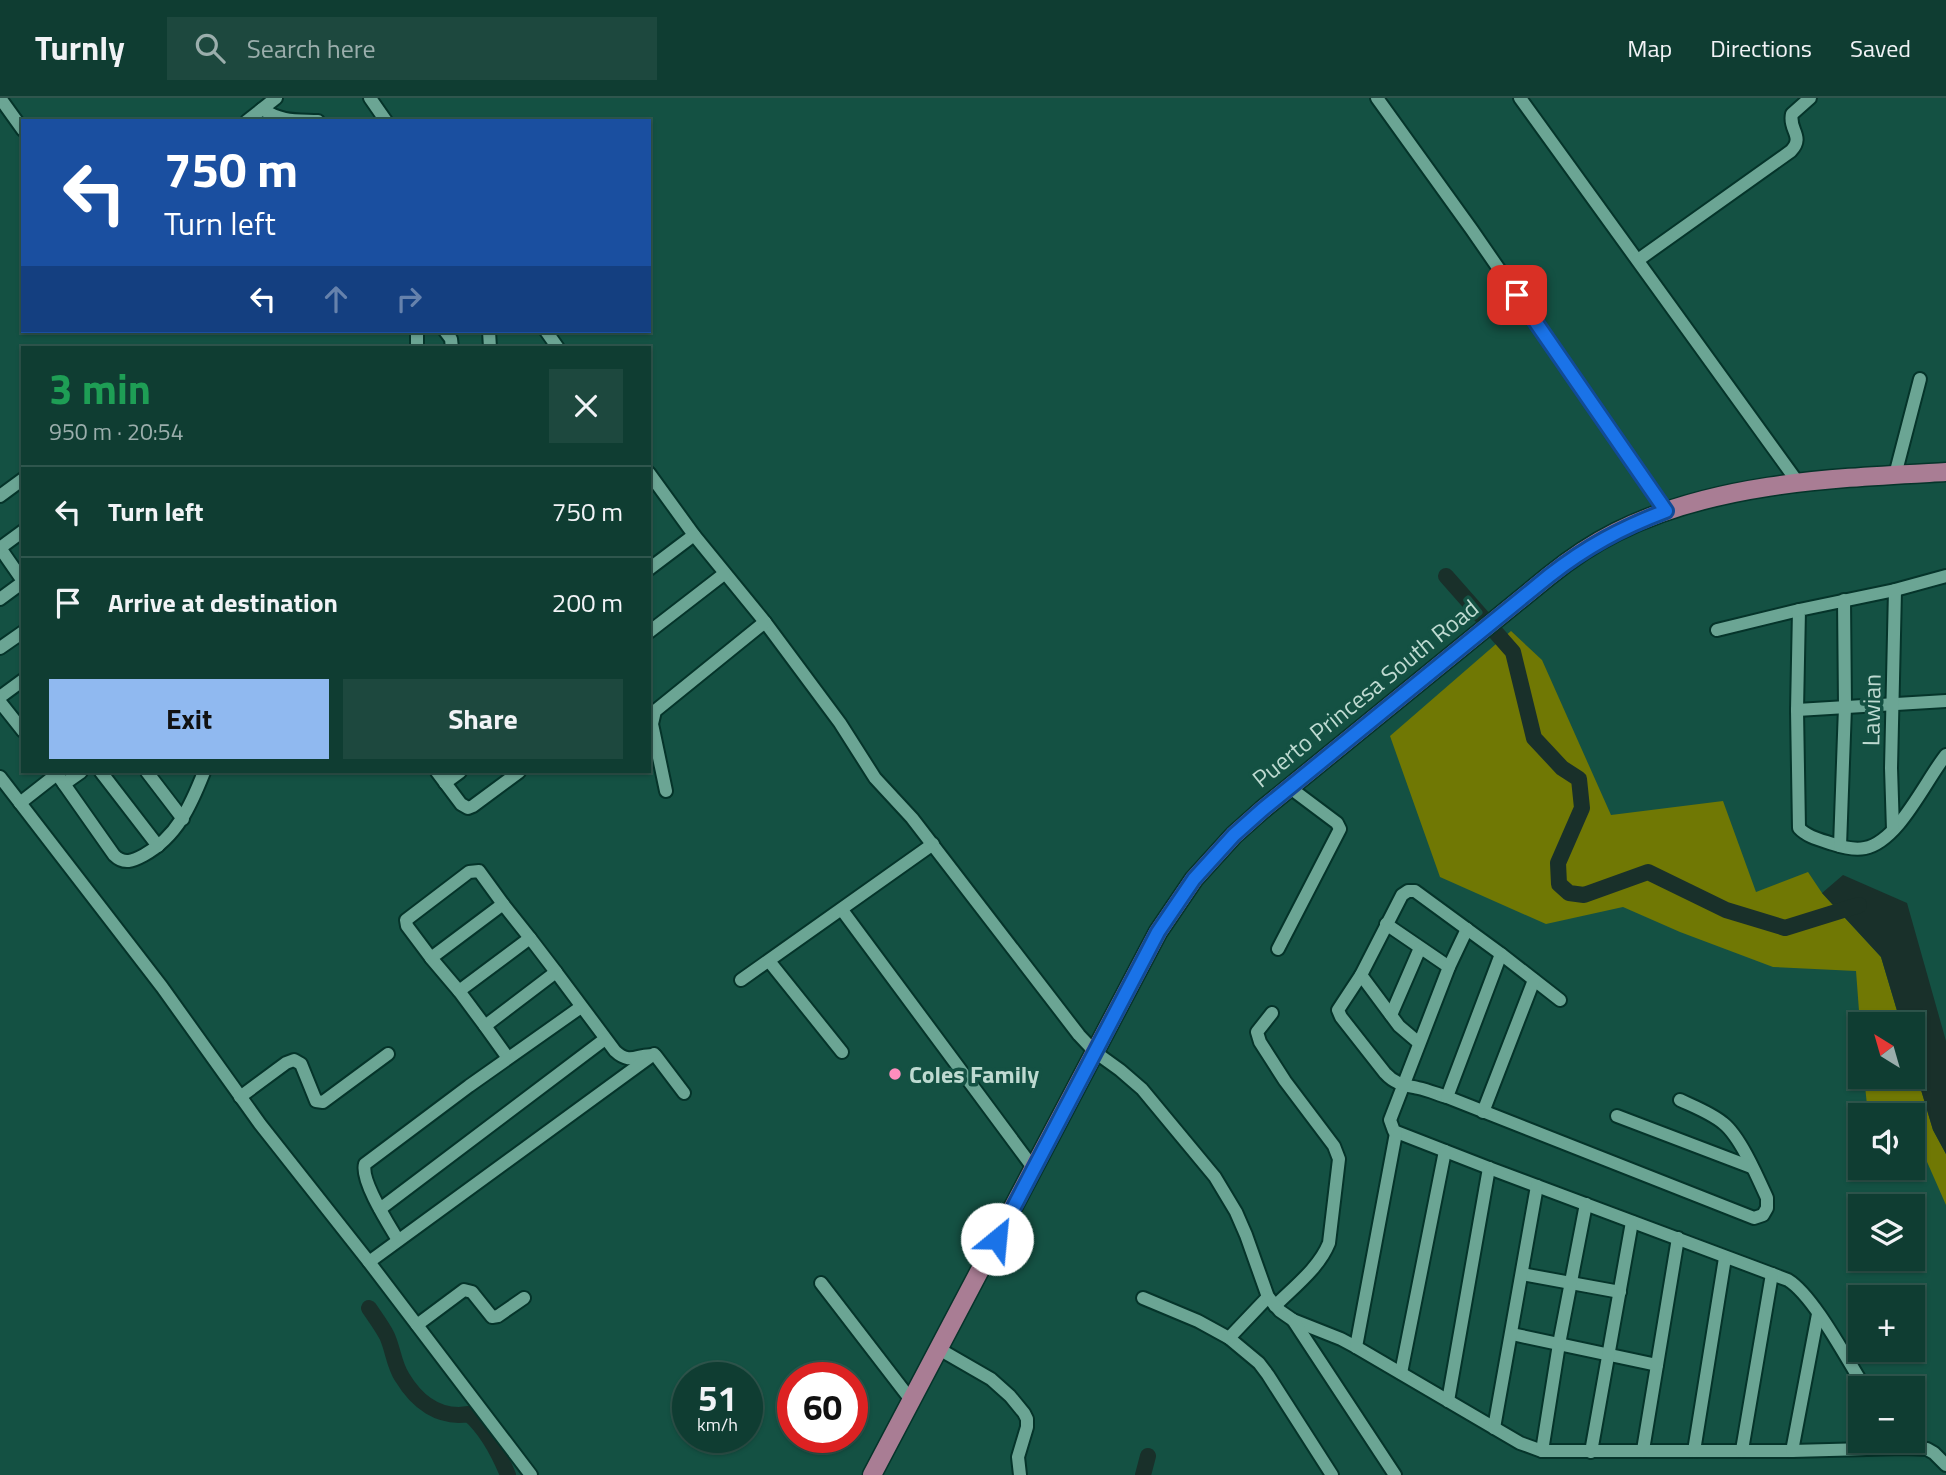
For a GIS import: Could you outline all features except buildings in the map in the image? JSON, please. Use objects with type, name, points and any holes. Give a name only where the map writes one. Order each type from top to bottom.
[{"type":"main road","name":"Puerto Princesa South Road","points":[[872,1475],[1158,932],[1194,879],[1234,835],[1502,613],[1580,552],[1617,531],[1666,511],[1719,495],[1774,485],[1946,472]]},
{"type":"street","points":[[1,98],[21,127]]},
{"type":"street","points":[[250,119],[276,98]]},
{"type":"street","points":[[370,98],[385,119]]},
{"type":"street","points":[[1377,98],[1472,230],[1666,511]]},
{"type":"street","points":[[1520,98],[1799,484]]},
{"type":"street","points":[[1638,260],[1791,151],[1797,142],[1791,123],[1792,114],[1810,98]]},
{"type":"street","points":[[262,109],[280,119]]},
{"type":"street","points":[[1895,475],[1920,379]]},
{"type":"street","points":[[0,496],[21,480]]},
{"type":"street","points":[[654,490],[765,622],[840,723],[875,778],[933,844],[1079,1035],[1095,1052],[1142,1089],[1215,1177],[1236,1212],[1271,1301],[1293,1320],[1395,1475]]},
{"type":"street","points":[[21,532],[0,548],[21,578]]},
{"type":"street","points":[[651,567],[694,535]]},
{"type":"street","points":[[651,630],[724,574]]},
{"type":"street","points":[[1717,630],[1946,576]]},
{"type":"street","points":[[0,599],[21,583]]},
{"type":"street","name":"Lawian","points":[[1893,830],[1891,768],[1895,590]]},
{"type":"street","points":[[1840,846],[1845,707],[1844,600]]},
{"type":"street","points":[[1799,610],[1797,824],[1805,834],[1840,846],[1865,848],[1879,842],[1893,830],[1946,755]]},
{"type":"street","points":[[666,791],[652,724],[655,711],[765,622]]},
{"type":"street","points":[[0,648],[21,633]]},
{"type":"street","points":[[21,682],[0,699],[21,727]]},
{"type":"street","points":[[1797,710],[1946,701]]},
{"type":"street","points":[[20,803],[59,777],[77,773]]},
{"type":"street","points":[[102,773],[158,846]]},
{"type":"street","points":[[148,773],[183,819]]},
{"type":"street","points":[[438,773],[461,804],[468,808],[518,773]]},
{"type":"street","points":[[445,783],[459,773]]},
{"type":"street","points":[[59,777],[122,862],[134,860],[167,838],[183,819],[199,775]]},
{"type":"street","points":[[0,777],[162,987],[240,1097],[531,1475]]},
{"type":"street","points":[[1278,949],[1339,829],[1337,823],[1289,787]]},
{"type":"street","points":[[741,980],[933,844]]},
{"type":"street","points":[[508,1059],[459,991],[407,926],[406,920],[469,872],[479,871],[605,1039],[620,1055],[633,1059],[654,1054]]},
{"type":"street","points":[[1560,1000],[1412,890],[1402,895],[1361,975],[1340,1006],[1339,1014],[1385,1073],[1403,1086],[1447,1097],[1757,1219],[1766,1212],[1767,1198],[1736,1136],[1726,1124],[1714,1116],[1680,1100]]},
{"type":"street","points":[[431,958],[503,904]]},
{"type":"street","points":[[842,910],[1034,1169]]},
{"type":"street","points":[[1386,924],[1449,967]]},
{"type":"street","points":[[1467,929],[1419,1043],[1390,1120],[1391,1128],[1396,1133],[1678,1238],[1795,1285],[1818,1314],[1857,1376]]},
{"type":"street","points":[[459,991],[530,938]]},
{"type":"street","points":[[1391,1015],[1420,948]]},
{"type":"street","points":[[1447,1097],[1500,954]]},
{"type":"street","points":[[769,961],[842,1052]]},
{"type":"street","points":[[485,1026],[556,972]]},
{"type":"street","points":[[1361,975],[1403,1030],[1419,1043]]},
{"type":"street","points":[[1483,1112],[1534,980]]},
{"type":"street","points":[[398,1240],[364,1173],[365,1164],[581,1007]]},
{"type":"street","points":[[1229,1338],[1320,1260],[1329,1243],[1339,1158],[1334,1146],[1259,1042],[1257,1032],[1272,1013]]},
{"type":"street","points":[[380,1209],[605,1039]]},
{"type":"street","points":[[240,1097],[294,1060],[300,1064],[316,1101],[323,1102],[388,1054]]},
{"type":"street","points":[[369,1262],[654,1054]]},
{"type":"street","points":[[654,1054],[684,1094]]},
{"type":"street","points":[[1617,1116],[1751,1167]]},
{"type":"street","points":[[1356,1346],[1396,1133]]},
{"type":"street","points":[[1401,1373],[1445,1151]]},
{"type":"street","points":[[1448,1401],[1489,1168]]},
{"type":"street","points":[[1494,1428],[1537,1186]]},
{"type":"street","points":[[1542,1451],[1559,1343],[1586,1203]]},
{"type":"street","points":[[1591,1452],[1632,1222]]},
{"type":"street","points":[[1643,1450],[1678,1238]]},
{"type":"street","points":[[1694,1451],[1725,1258]]},
{"type":"street","points":[[1522,1274],[1620,1292]]},
{"type":"street","points":[[1742,1450],[1772,1274]]},
{"type":"street","points":[[821,1283],[911,1401]]},
{"type":"street","points":[[417,1325],[467,1290],[472,1292],[492,1317],[498,1316],[524,1298]]},
{"type":"street","points":[[1143,1298],[1198,1321],[1229,1338],[1259,1363],[1332,1475]]},
{"type":"street","points":[[1792,1451],[1818,1314]]},
{"type":"street","points":[[1293,1320],[1356,1346],[1520,1443],[1542,1451],[1792,1451],[1848,1447]]},
{"type":"street","points":[[1512,1334],[1657,1364]]},
{"type":"street","points":[[939,1349],[991,1379],[1024,1413],[1027,1426],[1018,1457],[1020,1475]]},
{"type":"street","points":[[1925,1449],[1946,1465]]},
{"type":"shaded area","points":[[1511,631],[1542,660],[1611,815],[1723,801],[1756,892],[1808,872],[1822,893],[1881,957],[1897,1012],[1859,1012],[1856,971],[1773,967],[1623,907],[1546,924],[1440,877],[1390,736]]},
{"type":"shaded area","points":[[1865,1089],[1921,1089],[1925,1103],[1867,1103]]},
{"type":"shaded area","points":[[1925,1103],[1933,1130],[1946,1154],[1946,1205],[1925,1157]]},
{"type":"water","points":[[1843,875],[1907,903],[1946,1041],[1946,1154],[1933,1130],[1921,1089],[1925,1089],[1925,1012],[1897,1012],[1881,957],[1822,893]]},
{"type":"waterway","points":[[1446,576],[1513,652],[1534,738],[1562,768],[1579,779],[1582,808],[1558,863],[1559,884],[1569,893],[1584,895],[1648,872],[1726,910],[1785,928],[1859,905]]},
{"type":"waterway","points":[[369,1308],[387,1336],[399,1372],[408,1386],[430,1407],[448,1414],[469,1414],[492,1442],[508,1475]]},
{"type":"waterway","points":[[1143,1475],[1148,1456]]},
{"type":"place","name":"Coles Family","points":[[895,1074]]},
{"type":"route","points":[[997,1239],[1158,932],[1194,879],[1234,835],[1470,639],[1580,552],[1617,531],[1666,511],[1517,295]]}]
